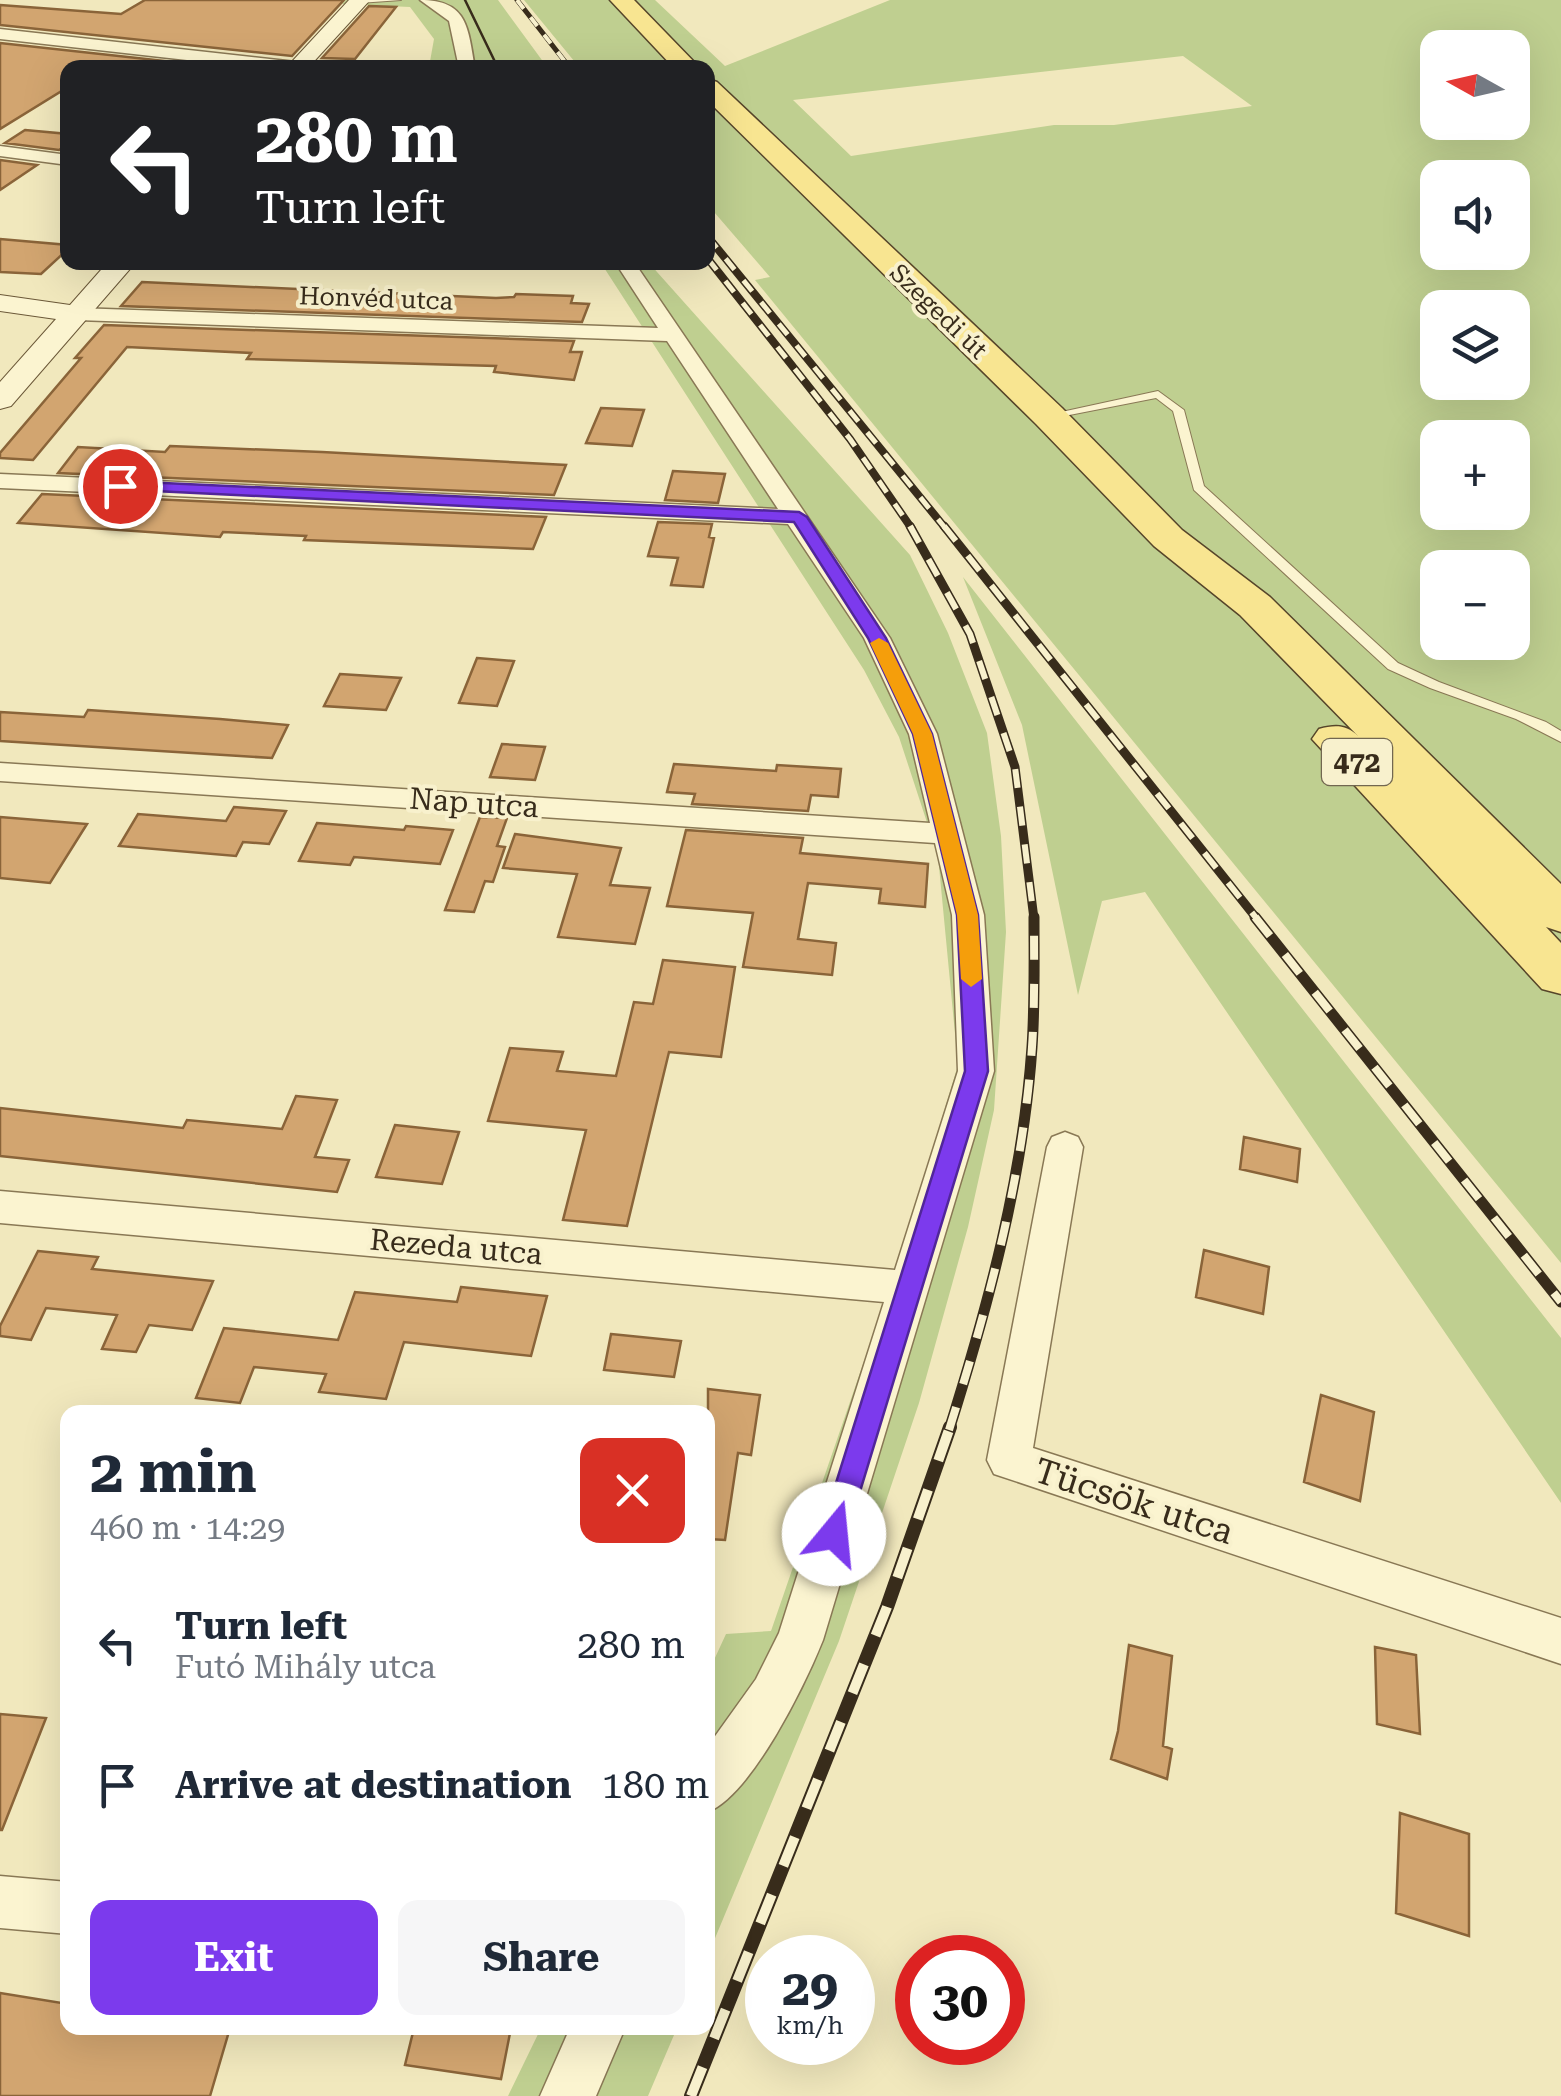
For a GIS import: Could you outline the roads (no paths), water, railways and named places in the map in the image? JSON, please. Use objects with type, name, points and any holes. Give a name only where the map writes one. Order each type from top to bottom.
[{"type":"main road","points":[[621,0],[680,60]]},
{"type":"main road","name":"Szegedi út","points":[[715,94],[1049,416],[1168,538],[1255,606],[1561,914]]},
{"type":"main road","name":"Szegedi út","points":[[1168,538],[1212,612],[1561,974]]},
{"type":"street","points":[[303,60],[360,0]]},
{"type":"street","points":[[428,0],[456,17],[462,28],[466,60]]},
{"type":"street","points":[[0,34],[233,60]]},
{"type":"street","points":[[0,152],[60,159]]},
{"type":"street","points":[[0,400],[116,270]]},
{"type":"street","points":[[629,270],[877,638],[923,734],[968,915],[976,1071],[800,1640],[773,1696],[715,1777]]},
{"type":"street","points":[[0,302],[77,314]]},
{"type":"street","name":"Honvéd utca","points":[[77,314],[672,335]]},
{"type":"street","points":[[0,480],[799,517]]},
{"type":"street","name":"Nap utca","points":[[0,772],[948,834]]},
{"type":"street","name":"Tücsök utca","points":[[1065,1147],[1009,1460],[1561,1640]]},
{"type":"street","name":"Rezeda utca","points":[[0,1207],[912,1288]]},
{"type":"street","points":[[0,1902],[60,1907]]},
{"type":"street","points":[[568,2096],[595,2035]]},
{"type":"lane","points":[[360,0],[396,0]]},
{"type":"lane","points":[[1049,416],[1158,394],[1178,410],[1198,487],[1392,666],[1421,682],[1524,717],[1561,738]]},
{"type":"tram line","points":[[465,0],[494,60]]},
{"type":"railway","points":[[517,0],[564,60]]},
{"type":"railway","points":[[715,246],[946,529]]},
{"type":"railway","points":[[715,268],[850,439],[910,526]]},
{"type":"railway","points":[[910,526],[970,634],[1015,767],[1034,919]]},
{"type":"railway","points":[[944,526],[1257,919]]},
{"type":"railway","points":[[1255,917],[1561,1302]]},
{"type":"railway","points":[[949,1429],[990,1289],[1021,1145],[1033,1031],[1034,919]]},
{"type":"railway","points":[[691,2096],[887,1607],[949,1429]]}]
